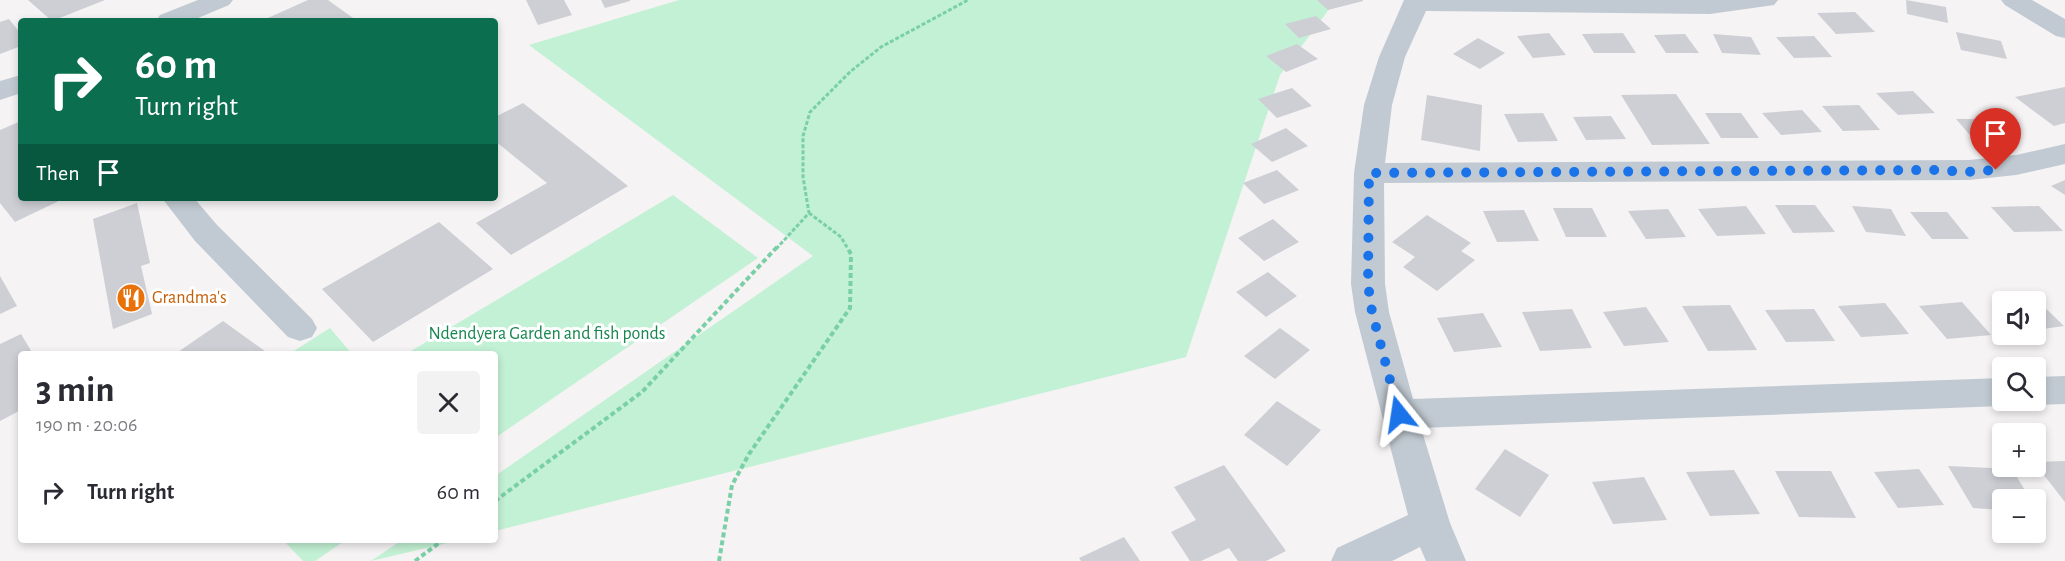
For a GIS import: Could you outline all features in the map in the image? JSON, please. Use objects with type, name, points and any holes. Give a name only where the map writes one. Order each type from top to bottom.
[{"type":"street","points":[[176,18],[220,0]]},
{"type":"street","points":[[1446,561],[1430,523],[1399,414],[1372,312],[1368,284],[1369,173],[1378,105],[1385,81],[1417,2],[1710,6],[1765,0]]},
{"type":"street","points":[[2014,0],[2065,30]]},
{"type":"street","points":[[0,91],[18,84]]},
{"type":"street","points":[[1369,173],[1923,170],[1967,172],[1996,170],[2065,154]]},
{"type":"street","points":[[179,201],[206,233],[300,327]]},
{"type":"street","points":[[2046,391],[2065,390]]},
{"type":"street","points":[[1399,414],[1992,392]]},
{"type":"street","points":[[1352,561],[1430,523]]},
{"type":"path","points":[[719,561],[732,485],[748,454],[850,308],[851,254],[841,237],[808,213],[803,136],[810,112],[851,71],[881,47],[968,0]]},
{"type":"path","points":[[498,499],[642,392],[808,213]]},
{"type":"path","points":[[415,561],[439,543]]},
{"type":"green space","points":[[679,0],[1336,0],[1280,75],[1186,357],[498,530],[498,474],[813,256],[529,45]]},
{"type":"green space","name":"Ndendyera Garden and fish ponds","points":[[673,195],[758,258],[498,436],[498,351],[411,351]]},
{"type":"green space","points":[[330,328],[349,351],[294,351]]},
{"type":"green space","points":[[286,543],[342,543],[315,561],[303,561]]},
{"type":"green space","points":[[398,543],[447,543],[371,561]]},
{"type":"building","points":[[28,0],[105,0],[60,18],[49,18]]},
{"type":"building","points":[[308,0],[328,0],[353,18],[268,18]]},
{"type":"building","points":[[526,0],[564,0],[572,15],[538,25]]},
{"type":"building","points":[[601,0],[630,0],[630,1],[605,8]]},
{"type":"building","points":[[1317,0],[1363,0],[1363,1],[1328,10]]},
{"type":"building","points":[[1906,0],[1946,7],[1948,23],[1907,14]]},
{"type":"building","points":[[1855,12],[1875,32],[1836,34],[1817,13]]},
{"type":"building","points":[[1316,16],[1331,29],[1299,38],[1285,24]]},
{"type":"building","points":[[9,19],[18,30],[18,47],[0,54],[0,22]]},
{"type":"building","points":[[1956,32],[2001,41],[2007,59],[1961,50]]},
{"type":"building","points":[[1549,33],[1566,55],[1533,58],[1517,36]]},
{"type":"building","points":[[1623,33],[1636,53],[1594,53],[1582,34]]},
{"type":"building","points":[[1685,34],[1699,53],[1666,53],[1654,35]]},
{"type":"building","points":[[1713,34],[1751,37],[1761,55],[1722,53]]},
{"type":"building","points":[[1814,36],[1832,57],[1794,58],[1776,37]]},
{"type":"building","points":[[1478,38],[1505,53],[1480,69],[1453,54]]},
{"type":"building","points":[[1297,44],[1318,59],[1286,72],[1266,56]]},
{"type":"building","points":[[2065,87],[2065,123],[2054,126],[2015,97]]},
{"type":"building","points":[[1292,88],[1312,106],[1277,118],[1258,99]]},
{"type":"building","points":[[1913,91],[1935,113],[1898,115],[1876,93]]},
{"type":"building","points":[[1676,94],[1710,144],[1652,145],[1621,95]]},
{"type":"building","points":[[1427,95],[1482,105],[1480,151],[1421,140]]},
{"type":"building","points":[[523,103],[628,186],[511,255],[476,223],[547,183],[498,143],[498,116]]},
{"type":"building","points":[[1859,105],[1880,130],[1843,131],[1822,106]]},
{"type":"building","points":[[1802,110],[1822,132],[1781,135],[1762,113]]},
{"type":"building","points":[[1543,113],[1558,141],[1518,142],[1504,114]]},
{"type":"building","points":[[1705,113],[1741,113],[1759,138],[1721,138]]},
{"type":"building","points":[[1611,116],[1626,139],[1586,140],[1573,117]]},
{"type":"building","points":[[1956,119],[1998,119],[2018,142],[1976,142]]},
{"type":"building","points":[[18,122],[18,201],[59,201],[15,222],[0,203],[0,130]]},
{"type":"building","points":[[1286,128],[1308,146],[1272,162],[1251,144]]},
{"type":"building","points":[[1277,170],[1299,190],[1264,204],[1243,183]]},
{"type":"building","points":[[2065,180],[2065,195],[2051,186]]},
{"type":"building","points":[[137,203],[150,263],[141,266],[152,314],[113,329],[93,219]]},
{"type":"building","points":[[1775,205],[1815,205],[1835,232],[1793,233]]},
{"type":"building","points":[[1746,206],[1766,234],[1717,236],[1698,209]]},
{"type":"building","points":[[1852,206],[1891,209],[1906,236],[1866,232]]},
{"type":"building","points":[[2039,206],[2063,231],[2014,232],[1991,207]]},
{"type":"building","points":[[1553,208],[1592,208],[1607,237],[1566,237]]},
{"type":"building","points":[[1668,209],[1686,237],[1646,239],[1628,211]]},
{"type":"building","points":[[1524,210],[1539,241],[1497,242],[1483,211]]},
{"type":"building","points":[[1910,212],[1947,212],[1969,239],[1932,239]]},
{"type":"building","points":[[1427,215],[1471,243],[1461,251],[1475,260],[1437,291],[1403,267],[1415,257],[1392,242]]},
{"type":"building","points":[[1273,219],[1299,242],[1264,261],[1238,238]]},
{"type":"building","points":[[439,222],[493,269],[373,342],[322,289]]},
{"type":"building","points":[[1268,272],[1297,296],[1266,317],[1236,292]]},
{"type":"building","points":[[0,276],[17,306],[0,314]]},
{"type":"building","points":[[1962,302],[1991,335],[1947,339],[1919,306]]},
{"type":"building","points":[[1885,303],[1909,334],[1861,337],[1838,306]]},
{"type":"building","points":[[1730,305],[1757,350],[1708,351],[1682,306]]},
{"type":"building","points":[[1646,307],[1669,342],[1624,346],[1603,312]]},
{"type":"building","points":[[1572,309],[1592,348],[1540,351],[1522,312]]},
{"type":"building","points":[[1814,309],[1835,341],[1786,342],[1765,310]]},
{"type":"building","points":[[2046,309],[2064,326],[2046,329]]},
{"type":"building","points":[[1483,313],[1502,347],[1454,352],[1437,318]]},
{"type":"building","points":[[223,321],[265,351],[179,351]]},
{"type":"building","points":[[1280,328],[1310,350],[1275,379],[1244,356]]},
{"type":"building","points":[[21,334],[31,351],[18,351],[18,412],[0,421],[0,344]]},
{"type":"building","points":[[1277,401],[1321,430],[1287,466],[1244,435]]},
{"type":"building","points":[[1505,449],[1549,475],[1520,517],[1475,489]]},
{"type":"building","points":[[2065,461],[2065,502],[2045,477],[2046,462]]},
{"type":"building","points":[[1224,465],[1286,551],[1266,561],[1238,561],[1229,548],[1201,561],[1190,561],[1171,532],[1196,520],[1174,487]]},
{"type":"building","points":[[1948,466],[1992,468],[1992,477],[2017,477],[2024,489],[1992,489],[1992,509],[1973,508]]},
{"type":"building","points":[[1919,469],[1944,505],[1898,508],[1874,472]]},
{"type":"building","points":[[1734,470],[1760,514],[1710,516],[1686,472]]},
{"type":"building","points":[[1775,471],[1831,471],[1856,518],[1799,517]]},
{"type":"building","points":[[1644,477],[1667,520],[1613,524],[1592,482]]},
{"type":"building","points":[[1124,537],[1140,561],[1081,561],[1079,558]]},
{"type":"place","name":"Grandma's","points":[[131,298]]},
{"type":"route","points":[[1399,414],[1372,312],[1368,284],[1369,173],[1934,170],[1967,172],[1996,170]]}]
